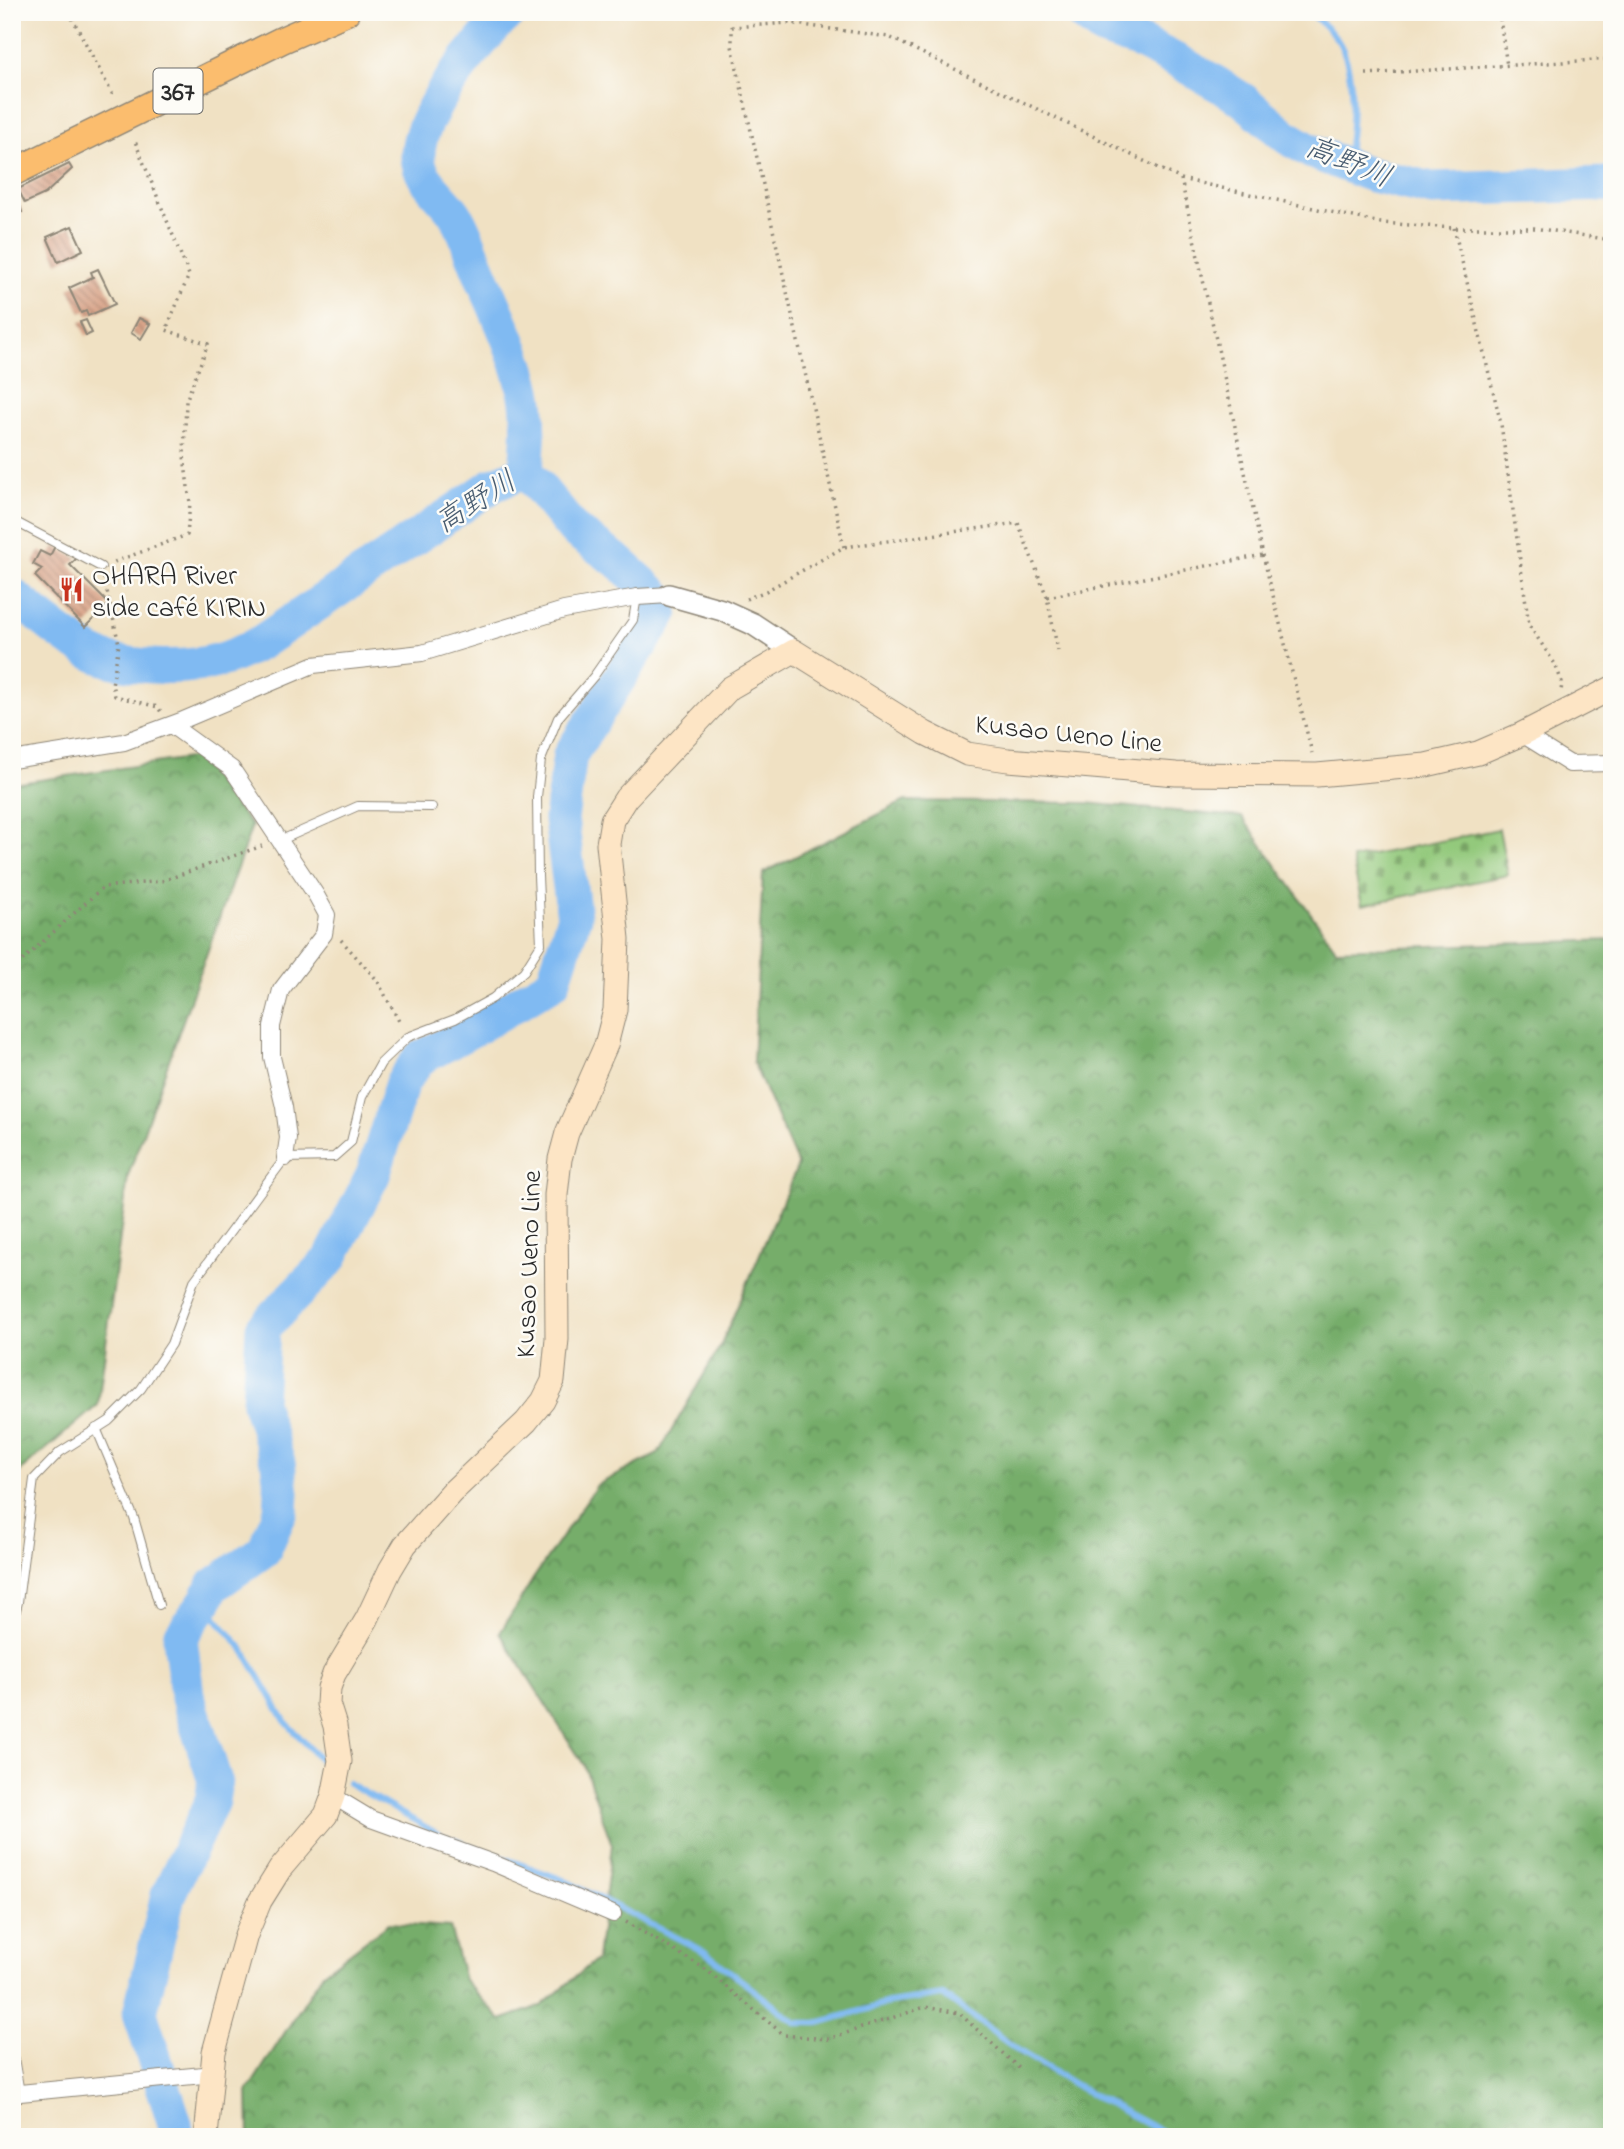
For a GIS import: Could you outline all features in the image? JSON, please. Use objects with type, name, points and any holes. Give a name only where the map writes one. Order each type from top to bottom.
[{"type":"highway","name":"367","points":[[12,173],[282,40],[346,12]]},
{"type":"main road","name":"Kusao Ueno Line","points":[[206,2137],[214,2052],[246,1935],[260,1902],[280,1869],[326,1815],[333,1797],[341,1761],[328,1704],[329,1688],[334,1674],[367,1619],[405,1545],[451,1493],[526,1422],[543,1401],[553,1381],[557,1339],[556,1195],[560,1159],[567,1133],[606,1045],[615,1010],[618,939],[608,844],[611,820],[626,798],[730,688],[794,651],[925,733],[967,754],[1176,774],[1317,775],[1426,765],[1478,753],[1522,734],[1612,688]]},
{"type":"street","points":[[12,760],[124,742],[313,665],[422,653],[564,610],[637,597],[669,595],[722,610],[753,624],[794,651]]},
{"type":"street","points":[[171,725],[232,769],[327,915],[324,934],[281,990],[272,1026],[272,1057],[285,1107],[288,1138],[285,1158]]},
{"type":"street","points":[[1522,734],[1570,764],[1612,763]]},
{"type":"street","points":[[333,1797],[371,1819],[493,1863],[613,1914]]},
{"type":"street","points":[[16,2094],[213,2074]]},
{"type":"lane","points":[[12,520],[101,567]]},
{"type":"lane","points":[[12,1627],[18,1602],[34,1479],[60,1452],[109,1421],[141,1389],[171,1345],[194,1281],[285,1158],[334,1157],[351,1142],[362,1097],[381,1063],[408,1037],[455,1019],[493,998],[524,971],[541,944],[537,797],[541,760],[558,718],[594,676],[633,620],[637,597]]},
{"type":"lane","points":[[279,841],[358,806],[432,807]]},
{"type":"lane","points":[[96,1429],[134,1518],[159,1605]]},
{"type":"lane","points":[[12,1821],[17,1869],[12,1885]]},
{"type":"lane","points":[[12,2046],[16,2094]]},
{"type":"path","points":[[69,12],[125,117],[189,275],[166,330],[208,344],[186,401],[184,456],[190,503],[187,535],[101,567],[119,644],[111,685],[116,696],[158,708],[171,725]]},
{"type":"path","points":[[1499,12],[1507,66]]},
{"type":"path","points":[[844,547],[732,46],[732,27],[788,23],[889,37],[1181,179],[1381,223],[1454,228],[1534,228],[1612,240]]},
{"type":"path","points":[[1366,74],[1612,59]]},
{"type":"path","points":[[1181,179],[1263,555],[1317,775]]},
{"type":"path","points":[[1454,228],[1501,424],[1529,625],[1555,664],[1562,681],[1559,714]]},
{"type":"path","points":[[722,610],[766,591],[844,547],[1018,523],[1046,597],[1058,651]]},
{"type":"path","points":[[1046,597],[1263,555]]},
{"type":"path","points":[[12,970],[103,887],[162,881],[279,841]]},
{"type":"path","points":[[326,923],[377,980],[408,1037]]},
{"type":"path","points":[[613,1914],[704,1968],[784,2035],[828,2039],[925,2007],[959,2013],[1021,2070]]},
{"type":"green space","points":[[195,757],[252,826],[128,1176],[98,1405],[12,1478],[12,784]]},
{"type":"green space","points":[[905,801],[1086,803],[1242,817],[1336,949],[1612,940],[1612,2137],[249,2137],[248,2090],[323,1973],[389,1923],[450,1927],[464,1980],[501,2020],[541,2006],[597,1959],[612,1845],[584,1765],[500,1633],[597,1485],[658,1454],[721,1345],[798,1165],[753,1062],[763,873]]},
{"type":"green space","points":[[1499,829],[1508,875],[1362,905],[1352,859]]},
{"type":"building","points":[[69,164],[72,169],[45,194],[25,203],[18,189]]},
{"type":"building","points":[[17,197],[22,212],[12,215],[12,198]]},
{"type":"building","points":[[72,226],[83,250],[58,262],[47,237]]},
{"type":"building","points":[[98,269],[115,304],[88,316],[86,311],[81,313],[69,288],[93,277],[91,272]]},
{"type":"building","points":[[139,318],[150,324],[141,339],[131,333]]},
{"type":"building","points":[[86,320],[92,333],[86,336],[80,322]]},
{"type":"building","name":"OHARA River side café KIRIN","points":[[55,546],[77,558],[70,565],[109,604],[85,627],[35,576],[42,569],[33,564],[40,551],[50,556]]},
{"type":"waterway","name":"高野川","points":[[510,12],[467,58],[438,100],[420,140],[418,157],[427,180],[450,207],[462,228],[516,361],[528,411],[526,471]]},
{"type":"waterway","name":"高野川","points":[[1080,12],[1102,29],[1140,42],[1219,85],[1243,100],[1287,137],[1312,152],[1372,175],[1432,189],[1612,184]]},
{"type":"waterway","points":[[1310,12],[1340,44],[1349,72],[1352,104],[1346,167]]},
{"type":"waterway","name":"高野川","points":[[12,595],[71,640],[105,658],[155,666],[190,665],[220,660],[260,643],[493,485],[526,471]]},
{"type":"waterway","points":[[177,2137],[140,2013],[168,1895],[212,1801],[215,1781],[187,1695],[180,1637],[213,1586],[264,1550],[281,1511],[282,1493],[278,1463],[259,1403],[263,1328],[330,1259],[373,1175],[402,1083],[419,1059],[553,982],[574,917],[561,819],[570,755],[661,613],[659,598],[619,562],[574,530],[526,471]]},
{"type":"waterway","points":[[206,1600],[216,1618],[243,1649],[285,1721],[329,1769]]},
{"type":"waterway","points":[[348,1783],[440,1835],[564,1880],[705,1952],[796,2023],[818,2023],[889,2003],[943,1995],[1019,2051],[1089,2093],[1172,2137]]},
{"type":"place","name":"OHARA River side café KIRIN","points":[[72,590]]}]
